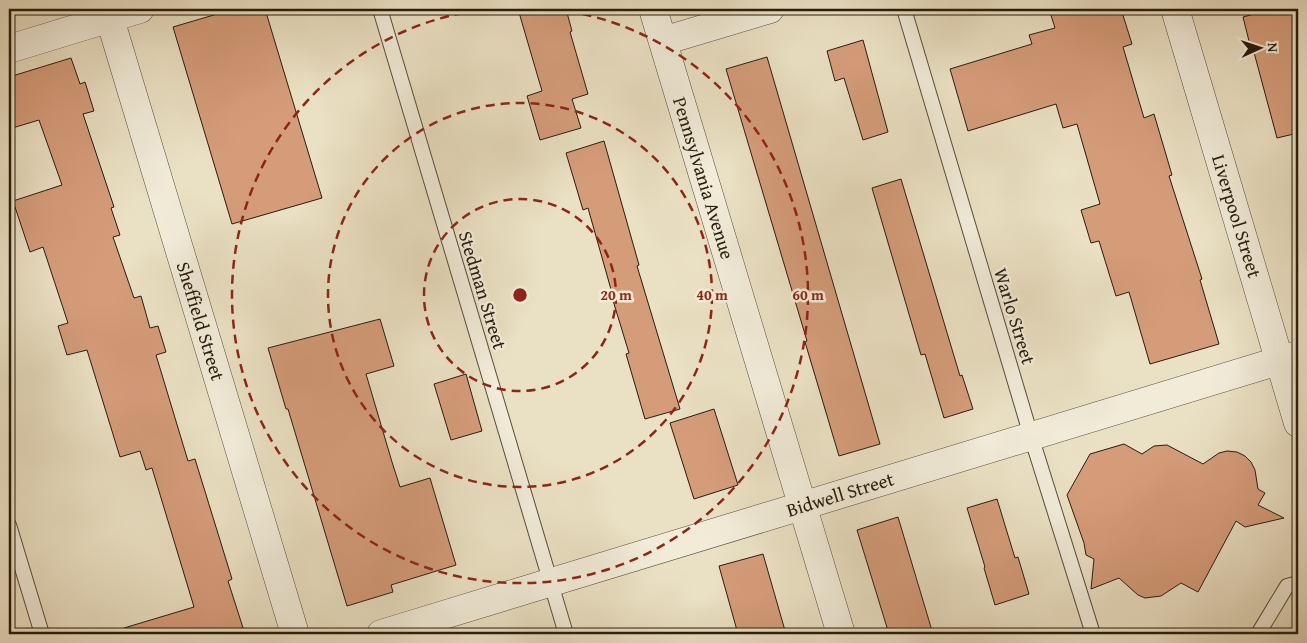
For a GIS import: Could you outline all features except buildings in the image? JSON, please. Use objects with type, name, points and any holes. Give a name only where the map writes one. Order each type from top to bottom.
[{"type":"street","points":[[9,48],[109,13],[140,9]]},
{"type":"street","name":"Pennsylvania Avenue","points":[[653,9],[841,634]]},
{"type":"street","points":[[663,41],[770,9]]},
{"type":"street","name":"Liverpool Street","points":[[1175,9],[1289,357],[1298,423]]},
{"type":"street","name":"Sheffield Street","points":[[109,13],[295,634]]},
{"type":"street","name":"Bidwell Street","points":[[381,634],[1289,357]]},
{"type":"lane","name":"Stedman Street","points":[[380,9],[551,582]]},
{"type":"lane","name":"Warlo Street","points":[[904,9],[1092,634]]},
{"type":"lane","points":[[9,524],[42,634]]},
{"type":"lane","points":[[551,582],[566,634]]},
{"type":"lane","points":[[1258,634],[1287,586],[1298,583]]}]
